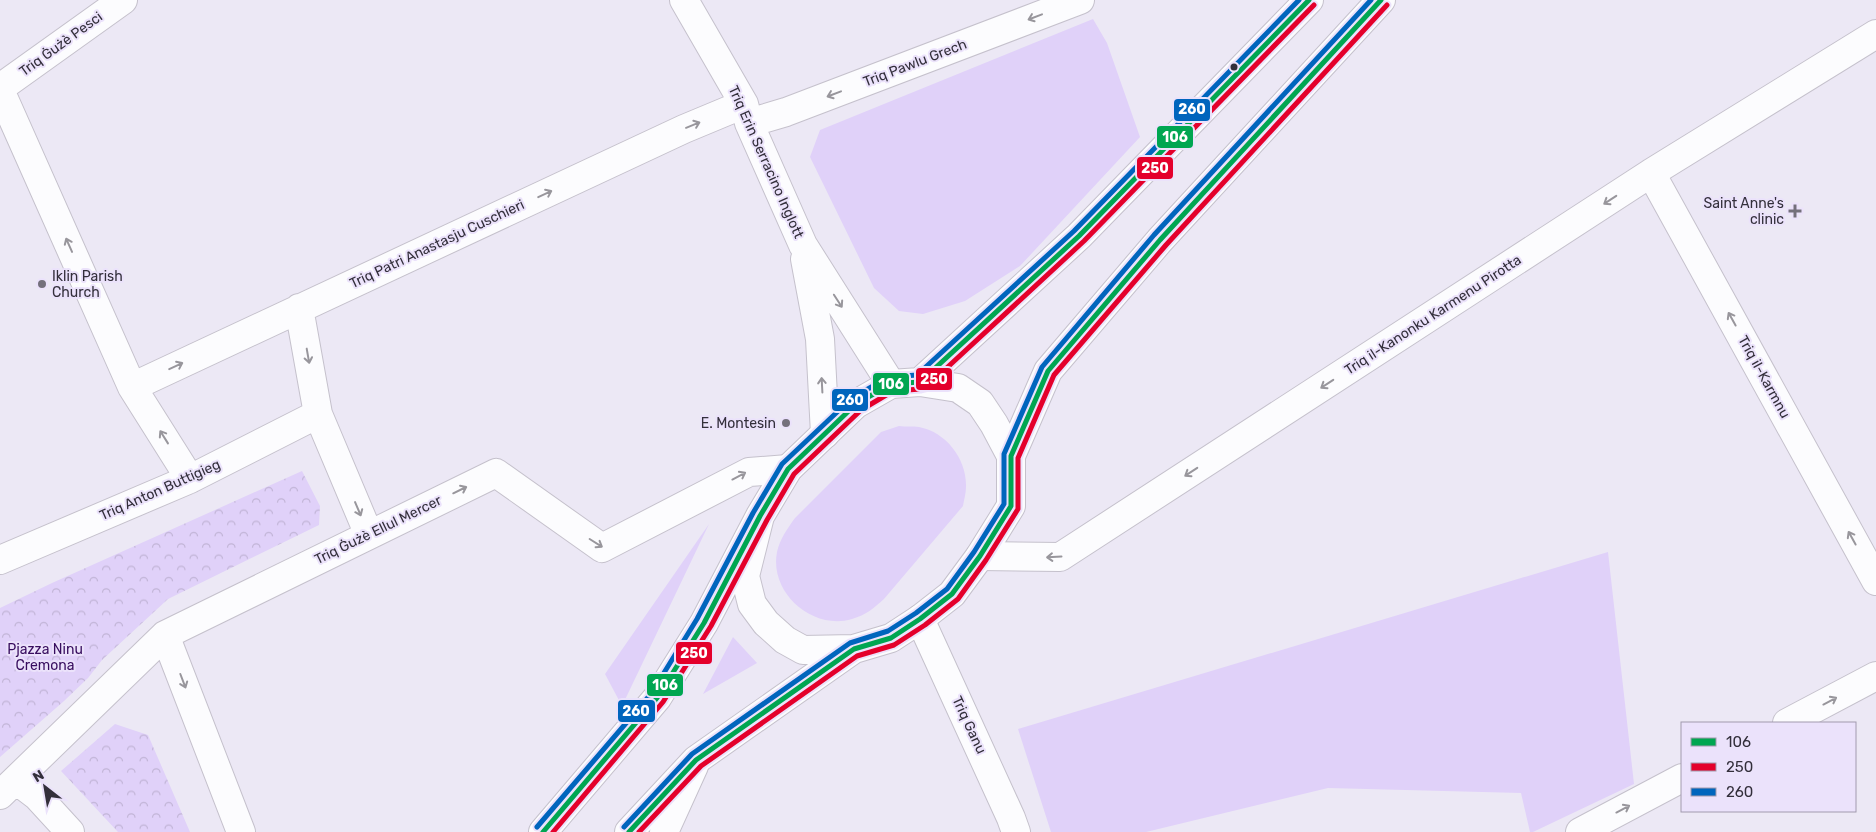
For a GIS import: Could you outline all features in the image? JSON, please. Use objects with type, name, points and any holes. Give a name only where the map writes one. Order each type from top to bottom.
[{"type":"main road","name":"Triq Ġużè Pesci","points":[[0,89],[123,0]]},
{"type":"main road","name":"Triq Erin Serracino Inglott","points":[[684,0],[746,113],[803,245],[891,384]]},
{"type":"main road","name":"Triq Pawlu Grech","points":[[746,113],[786,112],[1080,0]]},
{"type":"main road","points":[[920,382],[1079,236],[1309,0]]},
{"type":"main road","points":[[760,516],[745,576],[752,604],[766,623],[785,640],[803,650],[854,649],[891,638],[920,619],[952,594],[980,556],[1011,506],[1011,456],[1048,371],[1160,240],[1381,0]]},
{"type":"main road","name":"Triq il-Kanonku Karmenu Pirotta","points":[[980,556],[1060,557],[1651,173],[1876,34]]},
{"type":"main road","points":[[0,89],[132,387],[190,479]]},
{"type":"main road","name":"Triq Patri Anastasju Cuschieri","points":[[132,387],[684,129],[746,113]]},
{"type":"main road","name":"Triq il-Karmnu","points":[[1651,173],[1876,580]]},
{"type":"main road","name":"Triq Erin Serracino Inglott","points":[[803,245],[820,339],[825,434]]},
{"type":"main road","points":[[299,308],[318,414],[369,535]]},
{"type":"main road","points":[[544,832],[657,698],[704,623],[760,516],[788,469],[856,404],[891,384],[920,382],[958,388],[980,403],[1011,456]]},
{"type":"main road","name":"Triq Anton Buttigieg","points":[[0,560],[190,479],[318,414]]},
{"type":"main road","name":"Triq Ġużè Ellul Mercer","points":[[8,788],[166,635],[496,472],[602,548],[749,472],[788,469]]},
{"type":"main road","name":"Triq Ganu","points":[[920,619],[1016,832]]},
{"type":"main road","points":[[166,635],[241,832]]},
{"type":"main road","points":[[629,832],[696,760],[854,649]]},
{"type":"main road","points":[[1789,722],[1876,676]]},
{"type":"main road","points":[[664,832],[696,760]]},
{"type":"main road","points":[[1580,832],[1681,779]]},
{"type":"main road","points":[[8,788],[37,796],[70,832]]},
{"type":"green space","points":[[1093,19],[1107,43],[1140,137],[1020,266],[965,301],[923,314],[899,311],[874,288],[810,157],[820,130]]},
{"type":"green space","points":[[899,426],[919,427],[929,430],[953,448],[959,457],[965,477],[966,489],[963,506],[884,599],[870,611],[852,619],[837,621],[809,614],[787,594],[780,581],[776,567],[778,547],[782,538],[795,518],[881,432]]},
{"type":"green space","name":"Pjazza Ninu Cremona","points":[[302,471],[320,506],[319,525],[168,599],[102,660],[88,678],[64,701],[0,757],[0,608]]},
{"type":"green space","points":[[709,524],[622,706],[605,674]]},
{"type":"green space","points":[[1608,552],[1634,784],[1533,832],[1530,832],[1521,793],[1328,788],[1146,832],[1051,832],[1018,729]]},
{"type":"green space","points":[[733,637],[757,663],[703,694]]},
{"type":"green space","points":[[115,724],[148,735],[190,832],[118,832],[61,771]]},
{"type":"transit line","name":"260","points":[[537,827],[651,694],[697,619],[753,513],[782,464],[852,398],[889,377],[917,375],[1074,231],[1299,0]]},
{"type":"transit line","name":"106","points":[[543,832],[657,698],[704,623],[760,516],[788,469],[856,404],[891,384],[920,382],[1079,236],[1309,0]]},
{"type":"transit line","name":"260","points":[[624,827],[692,754],[850,643],[888,631],[916,613],[947,589],[974,552],[1004,504],[1004,454],[1042,367],[1154,235],[1371,0]]},
{"type":"transit line","name":"106","points":[[629,832],[696,760],[854,649],[891,638],[920,619],[952,594],[980,556],[1011,506],[1011,456],[1048,371],[1160,240],[1381,0]]},
{"type":"transit line","name":"250","points":[[553,832],[663,702],[711,626],[767,520],[794,474],[861,410],[893,391],[925,388],[1084,241],[1314,5]]},
{"type":"transit line","name":"250","points":[[639,832],[701,766],[857,656],[894,645],[925,625],[958,599],[986,560],[1018,509],[1018,458],[1054,375],[1166,245],[1387,5]]},
{"type":"place","name":"Saint Anne's clinic","points":[[1795,211]]},
{"type":"place","name":"Iklin Parish Church","points":[[42,284]]},
{"type":"place","name":"E. Montesin","points":[[786,423]]}]
